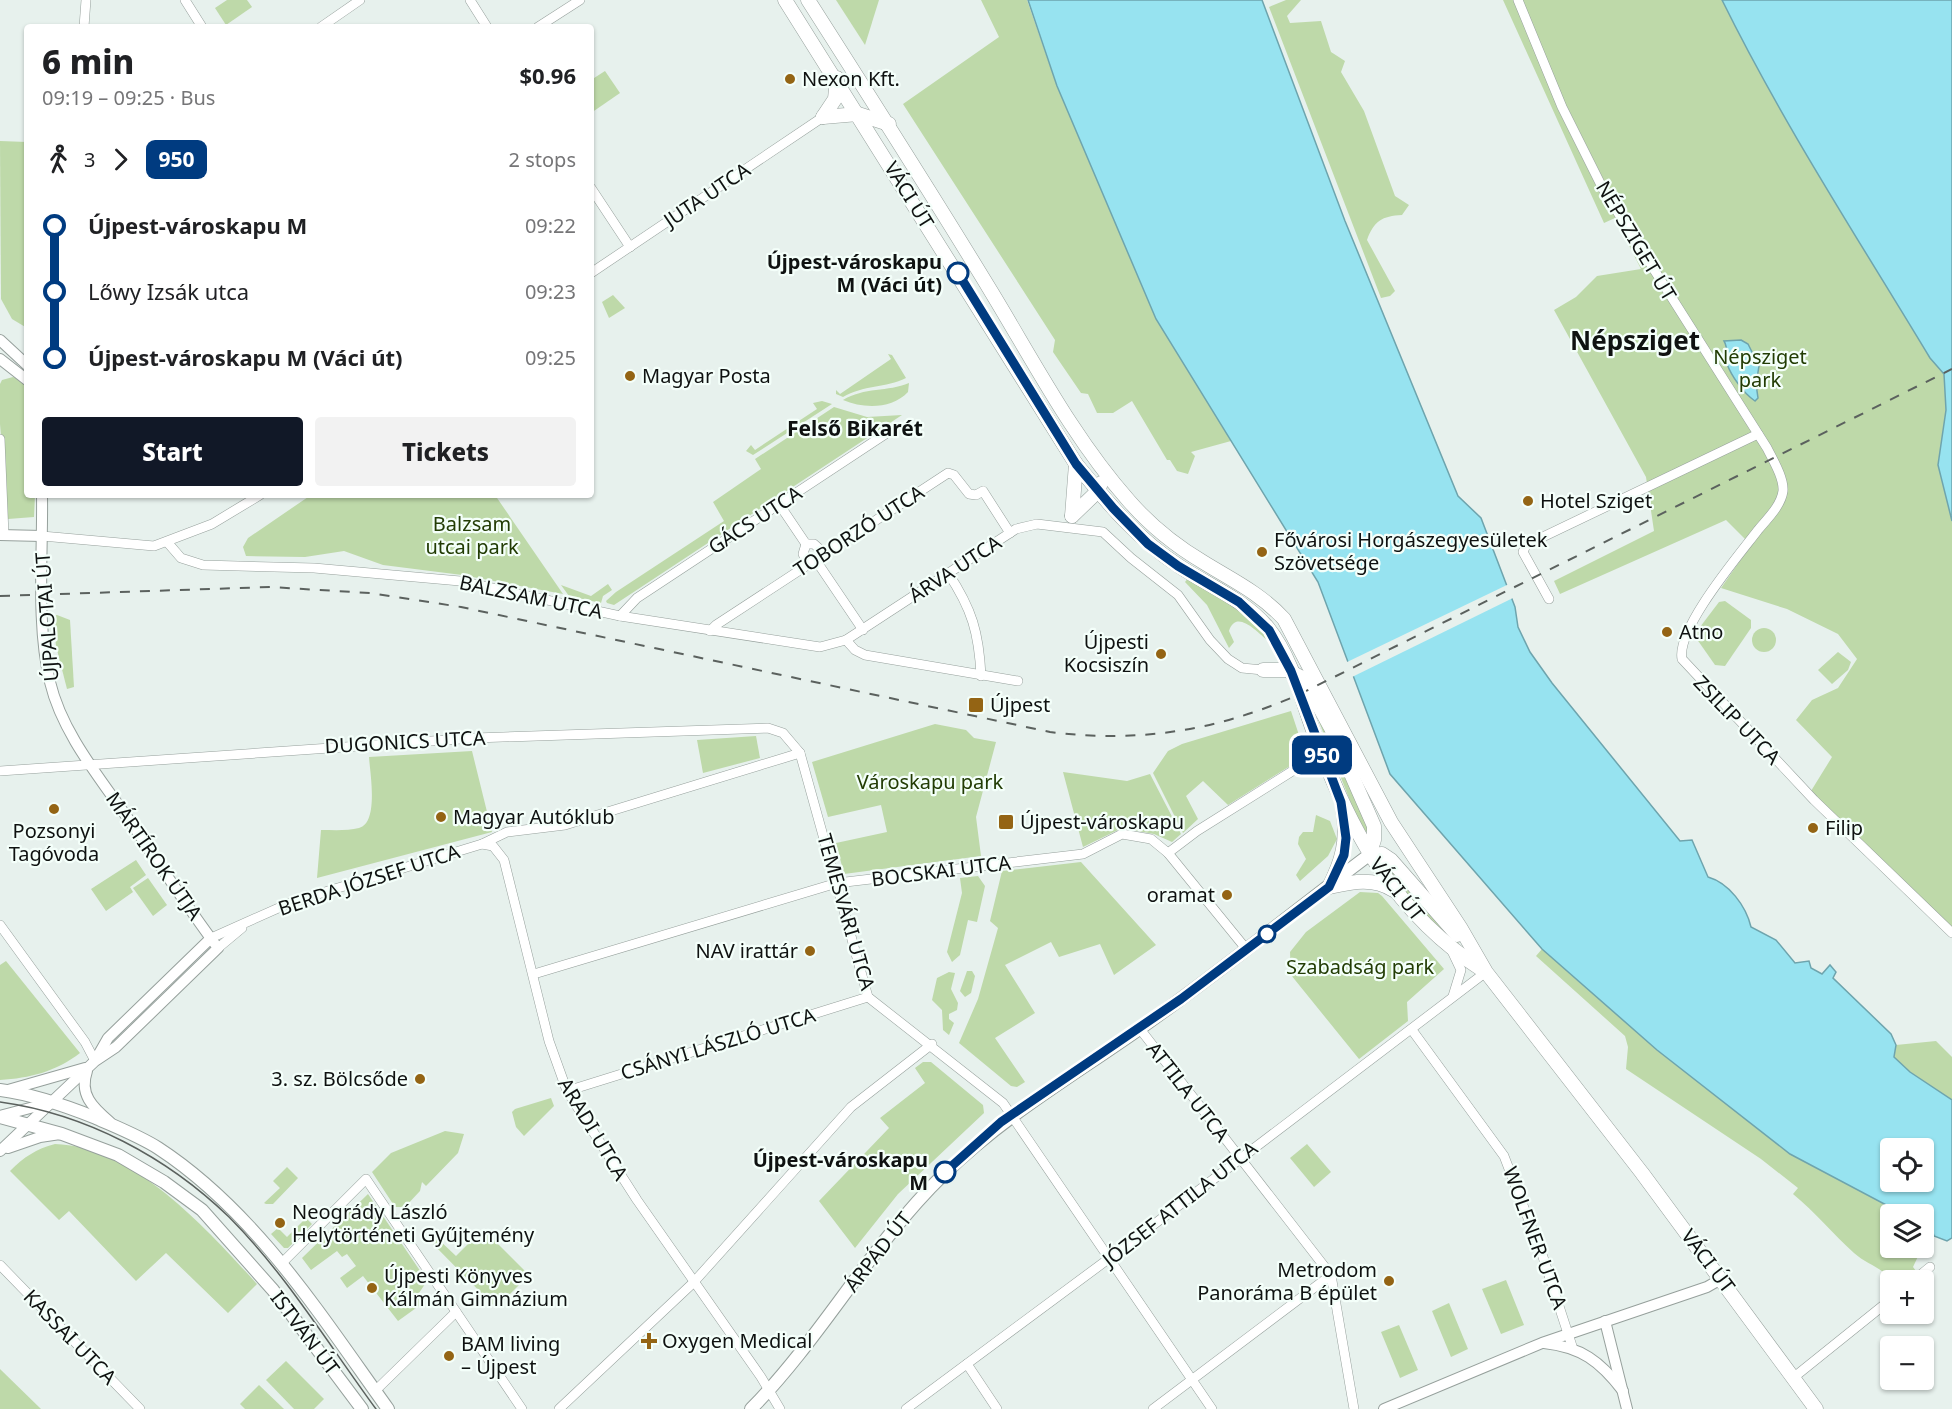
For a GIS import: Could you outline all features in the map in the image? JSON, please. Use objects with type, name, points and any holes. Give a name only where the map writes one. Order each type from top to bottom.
[{"type":"main road","name":"VÁCI ÚT","points":[[785,0],[837,78],[1076,464],[1148,544],[1256,615],[1277,642],[1291,671],[1341,802],[1370,855],[1411,911],[1452,951],[1486,972]]},
{"type":"main road","name":"VÁCI ÚT","points":[[808,0],[889,124],[1059,405],[1102,466],[1130,502],[1156,528],[1181,548],[1258,593],[1273,607],[1294,636],[1391,822],[1486,972],[1721,1279],[1816,1409]]},
{"type":"main road","points":[[837,78],[848,89],[859,92],[855,73]]},
{"type":"main road","points":[[823,117],[835,99],[837,78]]},
{"type":"main road","points":[[823,117],[858,114],[889,124]]},
{"type":"main road","points":[[1072,522],[1076,464]]},
{"type":"main road","points":[[1072,522],[1098,491],[1102,478],[1102,466]]},
{"type":"main road","points":[[1261,670],[1272,657],[1277,642]]},
{"type":"main road","points":[[1261,670],[1291,671],[1304,679],[1331,728],[1374,826],[1374,840],[1370,855],[1382,854],[1390,860],[1473,950]]},
{"type":"main road","points":[[1324,694],[1331,728]]},
{"type":"main road","points":[[1352,774],[1391,822]]},
{"type":"main road","points":[[1329,887],[1344,855],[1341,802]]},
{"type":"main road","name":"ÁRPÁD ÚT","points":[[751,1409],[769,1390],[894,1229],[930,1187],[1012,1114],[1140,1029],[1370,855]]},
{"type":"main road","points":[[1329,887],[1373,882],[1396,892]]},
{"type":"main road","name":"ISTVÁN ÚT","points":[[2,1090],[52,1103],[116,1127],[156,1146],[194,1173],[238,1215],[281,1264],[388,1409]]},
{"type":"main road","name":"ISTVÁN ÚT","points":[[0,1117],[62,1134],[118,1155],[164,1182],[202,1210],[283,1302],[362,1409]]},
{"type":"street","points":[[84,24],[86,0]]},
{"type":"street","points":[[185,0],[200,24]]},
{"type":"street","points":[[325,24],[360,0]]},
{"type":"street","points":[[470,0],[485,24]]},
{"type":"street","points":[[543,24],[580,0]]},
{"type":"street","name":"NÉPSZIGET ÚT","points":[[1518,0],[1562,107],[1603,189],[1758,434],[1778,470]]},
{"type":"street","name":"JUTA UTCA","points":[[594,271],[823,117]]},
{"type":"street","points":[[594,193],[630,247]]},
{"type":"street","points":[[0,340],[24,370]]},
{"type":"street","points":[[0,359],[24,371]]},
{"type":"street","name":"GÁCS UTCA","points":[[620,616],[637,598],[893,429]]},
{"type":"street","points":[[1549,599],[1523,552],[1526,545],[1758,434]]},
{"type":"street","points":[[0,439],[2,535],[42,536],[139,547],[168,543],[212,525],[255,498]]},
{"type":"street","name":"ZSILIP UTCA","points":[[1778,470],[1783,487],[1778,504],[1714,589],[1683,638],[1680,651],[1682,659],[1814,800],[1952,933]]},
{"type":"street","name":"TOBORZÓ UTCA","points":[[710,631],[948,473],[954,475],[969,494],[976,495],[983,491],[1010,533]]},
{"type":"street","name":"ÚJPALOTAI ÚT","points":[[42,498],[42,591],[49,682],[61,714],[91,764]]},
{"type":"street","points":[[779,504],[806,544]]},
{"type":"street","name":"ÁRVA UTCA","points":[[846,640],[1010,533],[1037,524],[1072,522],[1103,532],[1179,595],[1210,640],[1228,659],[1242,668],[1261,670]]},
{"type":"street","name":"BALZSAM UTCA","points":[[168,543],[181,558],[203,565],[314,568],[437,578],[620,616],[737,636],[814,647],[825,647],[846,640]]},
{"type":"street","points":[[806,544],[814,544],[824,554]]},
{"type":"street","points":[[806,544],[803,554],[812,562],[863,630]]},
{"type":"street","points":[[948,573],[971,611],[980,645],[981,676]]},
{"type":"street","points":[[731,615],[730,625],[737,636]]},
{"type":"street","points":[[846,640],[855,650],[866,656],[1018,681]]},
{"type":"street","name":"DUGONICS UTCA","points":[[0,771],[475,738],[768,728],[783,734],[800,753]]},
{"type":"street","name":"BERDA JÓZSEF UTCA","points":[[92,1064],[108,1038],[152,993],[215,943],[250,921],[292,902],[482,844],[507,832],[565,825],[800,753]]},
{"type":"street","name":"TEMESVÁRI UTCA","points":[[800,753],[868,997],[993,1093],[1012,1114],[1212,1409]]},
{"type":"street","points":[[1168,853],[1197,831],[1321,753]]},
{"type":"street","name":"MÁRTÍROK ÚTJA","points":[[91,764],[215,943]]},
{"type":"street","name":"BOCSKAI UTCA","points":[[534,974],[837,883],[1083,854],[1122,834],[1151,839],[1168,853],[1247,950]]},
{"type":"street","name":"ARADI UTCA","points":[[482,844],[493,846],[504,860],[552,1052],[567,1091],[693,1283],[780,1409]]},
{"type":"street","points":[[0,925],[85,1042],[92,1064],[83,1083],[84,1094],[116,1127]]},
{"type":"street","name":"BERDA JÓZSEF UTCA","points":[[0,1151],[92,1064],[116,1047],[215,943]]},
{"type":"street","points":[[1452,951],[1461,970],[1452,998]]},
{"type":"street","name":"JÓZSEF ATTILA UTCA","points":[[906,1409],[1111,1257],[1486,972]]},
{"type":"street","points":[[152,993],[161,1002]]},
{"type":"street","name":"CSÁNYI LÁSZLÓ UTCA","points":[[567,1091],[868,997]]},
{"type":"street","name":"ATTILA UTCA","points":[[1140,1029],[1331,1275],[1354,1409]]},
{"type":"street","name":"WOLFNER UTCA","points":[[1412,1030],[1504,1156],[1572,1346]]},
{"type":"street","points":[[559,1409],[693,1283],[851,1107],[932,1044]]},
{"type":"street","points":[[2,1090],[92,1064]]},
{"type":"street","points":[[0,1117],[52,1103]]},
{"type":"street","points":[[0,1151],[40,1137],[62,1134]]},
{"type":"street","points":[[281,1264],[366,1179],[522,1409]]},
{"type":"street","name":"KASSAI UTCA","points":[[0,1265],[140,1409]]},
{"type":"street","points":[[1926,1270],[1930,1267]]},
{"type":"street","points":[[1153,1409],[1331,1275]]},
{"type":"street","points":[[1384,1409],[1542,1343],[1707,1287],[1721,1279]]},
{"type":"street","points":[[1794,1378],[1880,1307]]},
{"type":"street","points":[[375,1390],[456,1312]]},
{"type":"street","points":[[1605,1321],[1627,1409]]},
{"type":"street","points":[[1542,1343],[1572,1346],[1600,1366],[1623,1391]]},
{"type":"street","points":[[967,1364],[997,1409]]},
{"type":"green space","points":[[227,0],[247,0],[252,7],[227,24],[215,8]]},
{"type":"green space","points":[[836,0],[879,0],[865,45]]},
{"type":"green space","points":[[981,0],[1027,0],[1057,86],[1156,319],[1231,441],[1191,452],[1195,456],[1188,474],[1177,471],[1170,460],[1167,460],[1132,401],[1113,413],[1097,413],[1088,394],[1081,393],[1053,352],[1055,340],[903,104],[999,37]]},
{"type":"green space","points":[[1286,0],[1301,0],[1287,16],[1290,23],[1321,21],[1331,52],[1345,61],[1341,72],[1364,111],[1395,196],[1409,205],[1402,215],[1384,218],[1376,224],[1367,240],[1395,291],[1390,296],[1381,298],[1269,7]]},
{"type":"green space","name":"Népsziget park","points":[[1503,0],[1722,0],[1770,92],[1822,181],[1930,358],[1944,374],[1946,410],[1938,465],[1952,521],[1952,933],[1811,791],[1832,757],[1796,720],[1812,700],[1838,688],[1857,659],[1838,634],[1787,609],[1721,588],[1751,545],[1726,520],[1560,594],[1554,581],[1654,531],[1646,477],[1554,310],[1576,297],[1597,276],[1641,269],[1615,218],[1604,223]]},
{"type":"green space","points":[[605,71],[620,93],[594,111],[594,78]]},
{"type":"green space","points":[[0,141],[24,142],[24,326],[12,319],[1,299]]},
{"type":"green space","points":[[613,295],[625,308],[609,318],[602,302]]},
{"type":"green space","points":[[888,354],[892,355],[906,378],[891,384],[858,390],[843,397],[836,394],[836,390],[840,394],[891,359]]},
{"type":"green space","points":[[13,377],[24,381],[24,498],[35,498],[34,517],[8,519],[0,424],[0,384],[2,380]]},
{"type":"green space","points":[[909,383],[908,392],[894,402],[869,406],[843,400],[859,393]]},
{"type":"green space","points":[[822,401],[832,404],[753,455],[746,451],[751,445],[755,450],[817,409],[813,403]]},
{"type":"green space","points":[[834,407],[867,417],[902,415],[614,605],[607,603],[606,601],[616,592],[724,521],[713,502],[761,469],[755,459]]},
{"type":"green space","name":"Balzsam utcai park","points":[[307,498],[497,498],[563,594],[462,575],[383,565],[344,551],[305,557],[246,556],[243,547],[248,538]]},
{"type":"green space","points":[[1189,577],[1221,595],[1268,633],[1266,639],[1252,627],[1236,622],[1229,631],[1234,642],[1229,648],[1207,605],[1185,582]]},
{"type":"green space","points":[[608,584],[612,590],[603,596],[601,603],[569,596],[561,585],[591,596]]},
{"type":"green space","points":[[1725,601],[1751,620],[1751,628],[1725,666],[1715,665],[1694,635],[1719,602]]},
{"type":"green space","points":[[57,615],[70,620],[74,687],[67,689],[56,646],[53,616]]},
{"type":"green space","points":[[1764,628],[1769,629],[1775,635],[1775,645],[1769,651],[1764,652],[1759,651],[1753,645],[1752,640],[1753,635],[1759,629]]},
{"type":"green space","points":[[1838,652],[1851,662],[1848,670],[1832,684],[1818,670]]},
{"type":"green space","points":[[1314,709],[1338,750],[1369,830],[1366,832],[1356,816]]},
{"type":"green space","points":[[1291,711],[1306,756],[1228,805],[1203,781],[1186,796],[1198,819],[1183,833],[1153,773],[1168,751],[1182,744]]},
{"type":"green space","name":"Városkapu park","points":[[935,724],[966,730],[974,738],[996,742],[976,817],[981,856],[844,874],[836,843],[887,832],[881,805],[828,817],[812,762]]},
{"type":"green space","points":[[756,736],[760,758],[703,773],[697,740]]},
{"type":"green space","points":[[472,751],[492,832],[317,878],[321,830],[359,828],[369,817],[372,785],[369,757]]},
{"type":"green space","points":[[1063,772],[1127,781],[1150,774],[1181,834],[1172,842],[1154,834],[1122,828],[1083,847]]},
{"type":"green space","points":[[1316,815],[1330,821],[1337,839],[1328,856],[1300,881],[1296,875],[1306,859],[1298,844],[1299,837],[1303,832],[1313,832]]},
{"type":"green space","points":[[136,860],[146,875],[130,887],[133,892],[106,911],[91,889]]},
{"type":"green space","points":[[1081,862],[1156,945],[1114,975],[1100,944],[1059,957],[1051,942],[1005,965],[1035,1013],[995,1038],[1025,1082],[1017,1087],[1011,1086],[959,1043],[978,999],[998,928],[990,921],[1002,871]]},
{"type":"green space","points":[[1387,864],[1459,946],[1426,917],[1384,866]]},
{"type":"green space","points":[[978,876],[985,886],[977,922],[968,920],[960,955],[952,962],[947,952],[962,893],[960,878]]},
{"type":"green space","points":[[148,878],[167,905],[153,916],[133,888]]},
{"type":"green space","name":"Szabadság park","points":[[1360,892],[1378,893],[1382,896],[1444,969],[1407,1002],[1408,1021],[1359,1059],[1291,975],[1290,952],[1306,932]]},
{"type":"green space","points":[[1542,949],[1657,1050],[1790,1154],[1884,1204],[1880,1204],[1880,1258],[1917,1258],[1913,1267],[1915,1270],[1881,1270],[1864,1260],[1793,1194],[1798,1188],[1761,1159],[1626,1069],[1628,1047],[1625,1036],[1536,956]]},
{"type":"green space","points":[[6,961],[80,1053],[71,1060],[42,1073],[0,1080],[0,965]]},
{"type":"green space","points":[[967,971],[972,971],[975,976],[971,993],[965,997],[960,991]]},
{"type":"green space","points":[[949,972],[955,973],[951,989],[958,1003],[957,1010],[949,1014],[949,1019],[954,1023],[949,1035],[943,1030],[942,1010],[932,1000],[937,978]]},
{"type":"green space","points":[[1936,1041],[1952,1057],[1952,1100],[1910,1072],[1894,1057],[1896,1045]]},
{"type":"green space","points":[[923,1062],[931,1062],[983,1105],[984,1113],[898,1194],[855,1248],[819,1201],[889,1128],[880,1118],[925,1083],[915,1068]]},
{"type":"green space","points":[[551,1098],[554,1106],[524,1136],[516,1127],[512,1112],[515,1109]]},
{"type":"green space","points":[[445,1131],[464,1134],[458,1153],[426,1186],[422,1182],[420,1191],[405,1207],[395,1207],[372,1172],[391,1153]]},
{"type":"green space","points":[[55,1144],[84,1148],[113,1159],[140,1175],[192,1216],[257,1284],[228,1313],[166,1253],[136,1281],[69,1211],[59,1220],[10,1171],[31,1154]]},
{"type":"green space","points":[[1307,1144],[1331,1172],[1314,1187],[1290,1158]]},
{"type":"green space","points":[[287,1167],[298,1178],[273,1204],[264,1203],[280,1188],[273,1181]]},
{"type":"green space","points":[[368,1194],[427,1281],[419,1293],[423,1303],[398,1321],[363,1276],[347,1288],[340,1278],[356,1266],[347,1254],[342,1257],[337,1251],[311,1270],[302,1258]]},
{"type":"green space","points":[[306,1218],[312,1224],[288,1248],[284,1248],[271,1234],[278,1228],[287,1237]]},
{"type":"green space","points":[[483,1229],[529,1275],[496,1308],[432,1243],[437,1238],[456,1256]]},
{"type":"green space","points":[[1506,1280],[1524,1325],[1501,1334],[1482,1289]]},
{"type":"green space","points":[[1449,1303],[1468,1349],[1451,1357],[1432,1311]]},
{"type":"green space","points":[[1399,1325],[1418,1370],[1400,1378],[1381,1332]]},
{"type":"green space","points":[[286,1361],[324,1399],[314,1409],[294,1409],[266,1380]]},
{"type":"green space","points":[[0,1369],[41,1409],[0,1409]]},
{"type":"green space","points":[[259,1385],[284,1409],[245,1409],[240,1404]]},
{"type":"water","points":[[1028,0],[1262,0],[1345,221],[1458,496],[1481,518],[1515,607],[1518,627],[1530,652],[1552,683],[1680,841],[1692,840],[1708,877],[1723,884],[1736,896],[1751,927],[1776,940],[1795,963],[1809,961],[1811,968],[1822,974],[1830,965],[1836,972],[1833,978],[1891,1034],[1896,1045],[1894,1057],[1910,1072],[1952,1100],[1952,1238],[1947,1241],[1934,1236],[1934,1204],[1884,1204],[1790,1154],[1657,1050],[1542,949],[1390,774],[1318,582],[1156,319],[1057,86]]},
{"type":"water","points":[[1722,0],[1952,0],[1952,521],[1938,465],[1946,410],[1944,374],[1930,358],[1822,181],[1770,92]]},
{"type":"water","points":[[1741,340],[1748,344],[1759,366],[1756,384],[1758,398],[1755,401],[1738,384],[1727,364],[1724,341]]},
{"type":"pier","points":[[1509,584],[1515,597],[1350,678],[1345,663]]},
{"type":"tram line","points":[[0,1102],[63,1117],[124,1141],[152,1157],[205,1195],[229,1217],[269,1262],[376,1409]]},
{"type":"railway","points":[[0,596],[270,587],[370,593],[461,607],[1050,732],[1083,735],[1146,735],[1237,718],[1298,695],[1952,369]]},
{"type":"bus line","name":"950","points":[[945,1172],[1001,1122],[1140,1029],[1329,887],[1344,855],[1346,838],[1341,802],[1291,671],[1269,630],[1256,615],[1239,602],[1178,566],[1148,544],[1124,522],[1076,464],[958,273]]},
{"type":"place","name":"Nexon Kft.","points":[[790,79]]},
{"type":"place","name":"Újpest-városkapu M (Váci út)","points":[[958,273]]},
{"type":"place","name":"Magyar Posta","points":[[630,376]]},
{"type":"place","name":"Hotel Sziget","points":[[1528,501]]},
{"type":"place","name":"Fővárosi Horgászegyesületek Szövetsége","points":[[1262,552]]},
{"type":"place","name":"Atno","points":[[1667,632]]},
{"type":"place","name":"Újpesti Kocsiszín","points":[[1161,654]]},
{"type":"place","name":"Újpest","points":[[976,705]]},
{"type":"place","name":"Pozsonyi Tagóvoda","points":[[54,809]]},
{"type":"place","name":"Magyar Autóklub","points":[[441,817]]},
{"type":"place","name":"Újpest-városkapu","points":[[1006,822]]},
{"type":"place","name":"Filip","points":[[1813,828]]},
{"type":"place","name":"oramat","points":[[1227,895]]},
{"type":"place","name":"NAV irattár","points":[[810,951]]},
{"type":"place","name":"3. sz. Bölcsőde","points":[[420,1079]]},
{"type":"place","name":"Újpest-városkapu M","points":[[945,1172]]},
{"type":"place","name":"Neogrády László Helytörténeti Gyűjtemény","points":[[280,1223]]},
{"type":"place","name":"Metrodom Panoráma B épület","points":[[1389,1281]]},
{"type":"place","name":"Újpesti Könyves Kálmán Gimnázium","points":[[372,1288]]},
{"type":"place","name":"Oxygen Medical","points":[[649,1341]]},
{"type":"place","name":"BAM living – Újpest","points":[[449,1356]]},
{"type":"district","name":"Népsziget","points":[[1635,341]]},
{"type":"district","name":"Felső Bikarét","points":[[855,429]]}]
